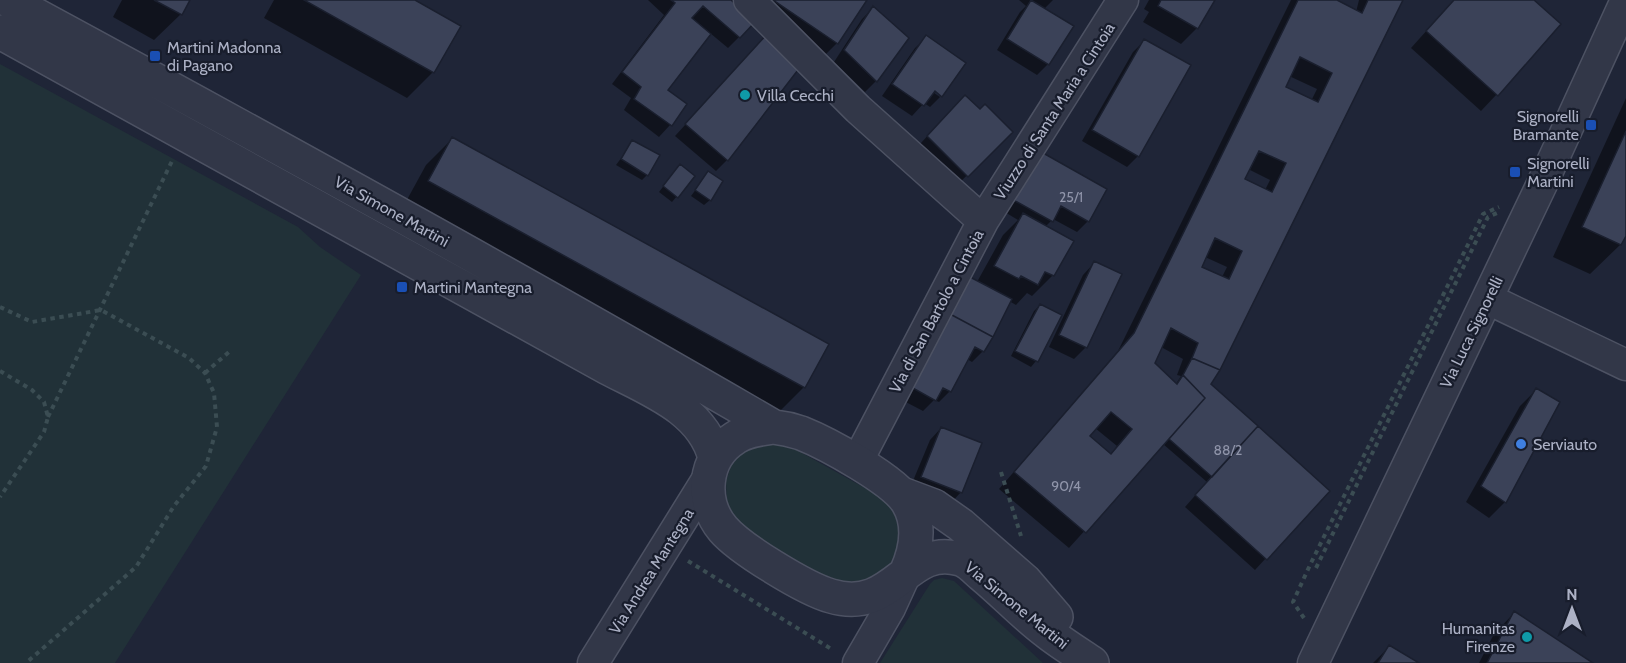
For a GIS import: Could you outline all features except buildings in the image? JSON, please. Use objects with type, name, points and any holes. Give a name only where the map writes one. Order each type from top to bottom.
[{"type":"street","name":"Via Simone Martini","points":[[8,0],[367,196],[774,427]]},
{"type":"street","name":"Via di San Bartolo a Cintoia","points":[[749,0],[858,109],[983,221],[857,462]]},
{"type":"street","name":"Viuzzo di Santa Maria a Cintoia","points":[[983,221],[1124,0]]},
{"type":"street","name":"Via Luca Signorelli","points":[[1313,663],[1488,299],[1626,0]]},
{"type":"street","name":"Via Simone Martini","points":[[0,32],[677,406],[690,417],[710,441],[709,504],[716,520],[731,538],[752,553],[828,596],[861,600],[888,588],[917,565],[934,558],[953,558],[966,562],[1047,632],[1092,663]]},
{"type":"street","points":[[1488,299],[1626,365]]},
{"type":"street","name":"Via Simone Martini","points":[[711,468],[733,439],[754,430],[774,427],[788,429],[812,438],[857,462],[902,494],[934,506],[961,525],[1025,581],[1062,623],[1092,663]]},
{"type":"street","name":"Via Andrea Mantegna","points":[[593,663],[711,468]]},
{"type":"street","points":[[850,659],[890,608],[914,553],[916,535],[913,515],[902,494]]},
{"type":"path","points":[[0,497],[44,432],[48,417],[174,155]]},
{"type":"path","points":[[1305,620],[1293,602],[1310,565],[1483,214],[1505,205]]},
{"type":"path","points":[[0,307],[32,322],[101,310],[189,358],[205,373],[214,393],[217,427],[206,465],[174,506],[136,567],[26,663]]},
{"type":"path","points":[[205,373],[230,351]]},
{"type":"path","points":[[0,371],[32,390],[44,402],[48,417]]},
{"type":"path","points":[[687,560],[850,659]]},
{"type":"shaded area","points":[[0,64],[298,227],[320,247],[361,275],[115,663],[0,663]]},
{"type":"shaded area","points":[[769,444],[780,444],[793,448],[881,497],[889,505],[896,517],[900,532],[900,547],[896,561],[888,571],[859,586],[827,579],[742,531],[727,506],[726,481],[731,466],[742,453]]},
{"type":"shaded area","points":[[942,578],[954,581],[1043,663],[880,663],[930,584]]},
{"type":"place","name":"Martini Madonna di Pagano","points":[[155,56]]},
{"type":"place","name":"Villa Cecchi","points":[[745,95]]},
{"type":"place","name":"Signorelli Bramante","points":[[1591,125]]},
{"type":"place","name":"Signorelli Martini","points":[[1515,172]]},
{"type":"place","name":"Martini Mantegna","points":[[402,287]]},
{"type":"place","name":"Serviauto","points":[[1521,444]]},
{"type":"place","name":"Humanitas Firenze","points":[[1527,637]]}]
